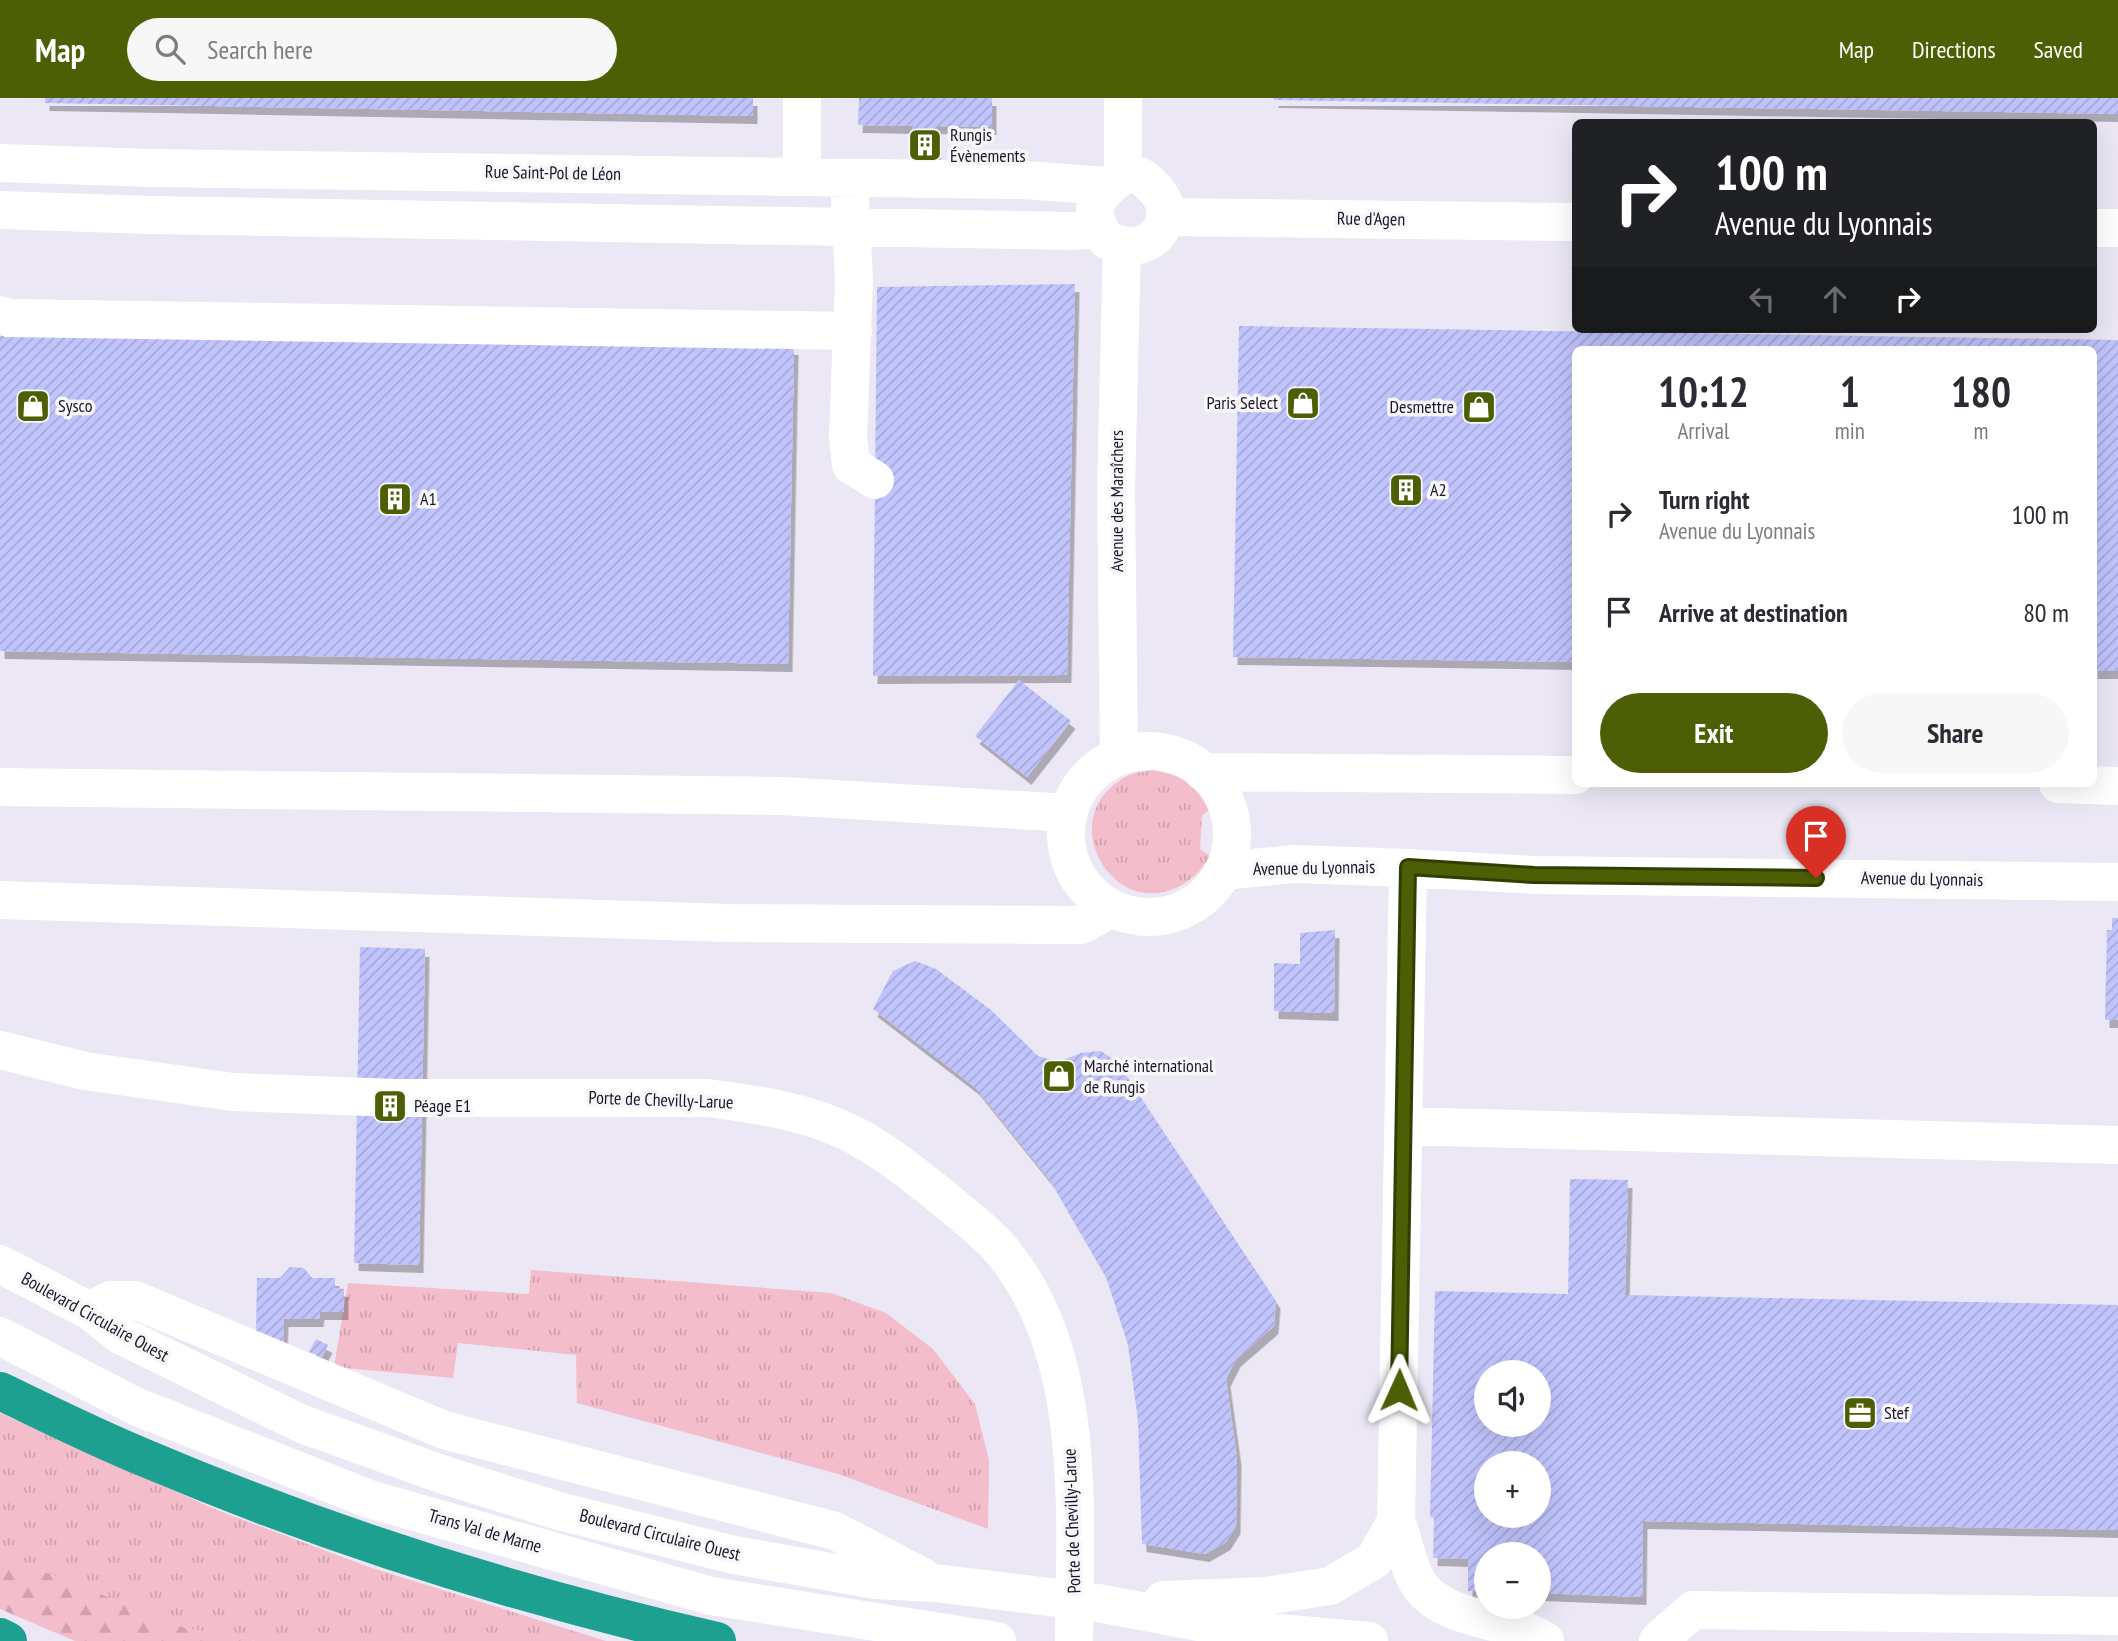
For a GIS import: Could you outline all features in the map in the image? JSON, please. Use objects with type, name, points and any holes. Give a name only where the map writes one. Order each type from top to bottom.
[{"type":"highway","points":[[0,1391],[157,1463],[273,1509],[407,1556],[542,1596],[717,1641]]},
{"type":"highway","points":[[0,1637],[8,1641]]},
{"type":"street","points":[[802,98],[802,176]]},
{"type":"street","points":[[1110,237],[1096,203],[1114,180],[1124,98]]},
{"type":"street","name":"Rue Saint-Pol de Léon","points":[[0,163],[153,168],[1114,180]]},
{"type":"street","points":[[0,210],[1073,231],[1110,237],[1135,246],[1152,240],[1162,230],[1166,216],[1161,194],[1139,176],[1114,180]]},
{"type":"street","points":[[850,177],[854,280],[848,437],[851,465],[875,480]]},
{"type":"street","name":"Rue d'Agen","points":[[1166,216],[1572,222]]},
{"type":"street","points":[[2097,228],[2118,228]]},
{"type":"street","name":"Avenue des Maraîchers","points":[[1110,237],[1119,757]]},
{"type":"street","points":[[0,315],[8,318],[853,331]]},
{"type":"street","points":[[1139,751],[1182,758],[1203,772],[1217,788],[1227,807],[1231,829],[1230,850],[1223,871],[1211,889],[1195,904],[1175,914],[1153,918],[1131,916],[1111,909],[1093,896],[1078,878],[1069,858],[1065,835],[1069,813],[1078,790],[1094,772],[1119,757],[1139,751]]},
{"type":"street","points":[[1203,772],[1572,775]]},
{"type":"street","points":[[2097,785],[2118,786]]},
{"type":"street","points":[[0,787],[783,796],[1069,813]]},
{"type":"street","name":"Avenue du Lyonnais","points":[[1223,871],[1294,864],[1408,867],[1534,875],[2118,883]]},
{"type":"street","points":[[1408,867],[1396,1521],[1411,1569],[1431,1597],[1463,1613],[1531,1631],[1545,1641]]},
{"type":"street","points":[[0,900],[743,923],[1081,925],[1111,909]]},
{"type":"street","name":"Porte de Chevilly-Larue","points":[[0,1049],[85,1071],[233,1092],[396,1098],[707,1098],[746,1102],[793,1112],[849,1132],[899,1163],[996,1245],[1022,1279],[1041,1317],[1058,1362],[1069,1422],[1075,1495],[1074,1641]]},
{"type":"street","points":[[1404,1126],[2118,1145]]},
{"type":"street","name":"Boulevard Circulaire Ouest","points":[[0,1264],[90,1311],[120,1335],[302,1424],[447,1476],[559,1511],[734,1555],[876,1580],[935,1583],[1098,1603],[1235,1629],[1369,1641]]},
{"type":"street","name":"Trans Val de Marne","points":[[0,1336],[135,1406],[369,1499],[711,1596],[997,1641]]},
{"type":"street","points":[[1098,1603],[1266,1596],[1330,1586],[1374,1560],[1396,1521]]},
{"type":"street","points":[[1658,1641],[1693,1611],[2118,1616]]},
{"type":"green space","points":[[1153,770],[1187,782],[1210,809],[1202,816],[1200,849],[1210,856],[1193,877],[1166,891],[1141,892],[1119,882],[1103,865],[1093,842],[1093,818],[1104,795],[1127,776]]},
{"type":"green space","points":[[531,1270],[831,1293],[886,1313],[933,1349],[975,1404],[989,1460],[988,1529],[838,1474],[577,1403],[576,1355],[458,1343],[453,1378],[334,1367],[348,1283],[529,1294]]},
{"type":"green space","points":[[0,1413],[217,1510],[369,1567],[606,1641],[255,1641],[239,1636],[188,1629],[0,1554]]},
{"type":"green space","points":[[0,1554],[188,1629],[239,1636],[255,1641],[75,1641],[0,1609]]},
{"type":"building","points":[[45,98],[753,98],[753,116],[45,103]]},
{"type":"building","name":"Rungis Évènements","points":[[859,98],[992,98],[992,127],[937,126],[936,165],[912,163],[913,126],[858,125]]},
{"type":"building","points":[[2118,98],[2118,114],[1274,100]]},
{"type":"building","points":[[1075,284],[1067,675],[873,676],[877,287]]},
{"type":"building","name":"A2","points":[[1239,326],[2118,340],[2118,671],[2097,671],[2097,346],[1572,346],[1572,662],[1233,657]]},
{"type":"building","name":"A1","points":[[0,334],[794,347],[788,664],[0,651]]},
{"type":"building","points":[[1019,680],[1071,721],[1027,777],[975,736]]},
{"type":"building","points":[[2112,918],[2118,918],[2118,1020],[2105,1020],[2107,930],[2112,930]]},
{"type":"building","points":[[1335,930],[1334,1013],[1274,1011],[1274,963],[1300,964],[1300,933]]},
{"type":"building","name":"Péage E1","points":[[360,947],[425,949],[419,1265],[354,1263]]},
{"type":"building","points":[[915,961],[936,969],[991,1010],[1038,1056],[1058,1062],[1081,1053],[1101,1051],[1118,1063],[1276,1301],[1274,1326],[1236,1359],[1226,1379],[1237,1458],[1236,1526],[1226,1542],[1205,1554],[1142,1544],[1138,1421],[1128,1345],[1106,1277],[1050,1180],[975,1087],[873,1009],[893,971]]},
{"type":"building","points":[[1570,1179],[1628,1180],[1625,1295],[2118,1305],[2118,1530],[1643,1521],[1642,1597],[1551,1594],[1551,1542],[1474,1542],[1474,1591],[1468,1591],[1468,1559],[1433,1558],[1434,1518],[1430,1517],[1435,1291],[1568,1294]]},
{"type":"building","points":[[290,1267],[304,1268],[312,1278],[335,1278],[335,1288],[344,1289],[344,1312],[320,1312],[319,1319],[284,1319],[283,1344],[256,1332],[257,1278],[280,1278]]},
{"type":"building","points":[[316,1339],[328,1345],[322,1357],[309,1352]]},
{"type":"place","name":"Rungis Évènements","points":[[925,145]]},
{"type":"place","name":"Paris Select","points":[[1303,403]]},
{"type":"place","name":"Sysco","points":[[33,406]]},
{"type":"place","name":"Desmettre","points":[[1479,407]]},
{"type":"place","name":"A2","points":[[1406,490]]},
{"type":"place","name":"A1","points":[[395,499]]},
{"type":"place","name":"Marché international de Rungis","points":[[1059,1076]]},
{"type":"place","name":"Péage E1","points":[[390,1106]]},
{"type":"place","name":"Stef","points":[[1860,1413]]},
{"type":"route","points":[[1399,1390],[1408,867],[1534,875],[1816,878]]}]
